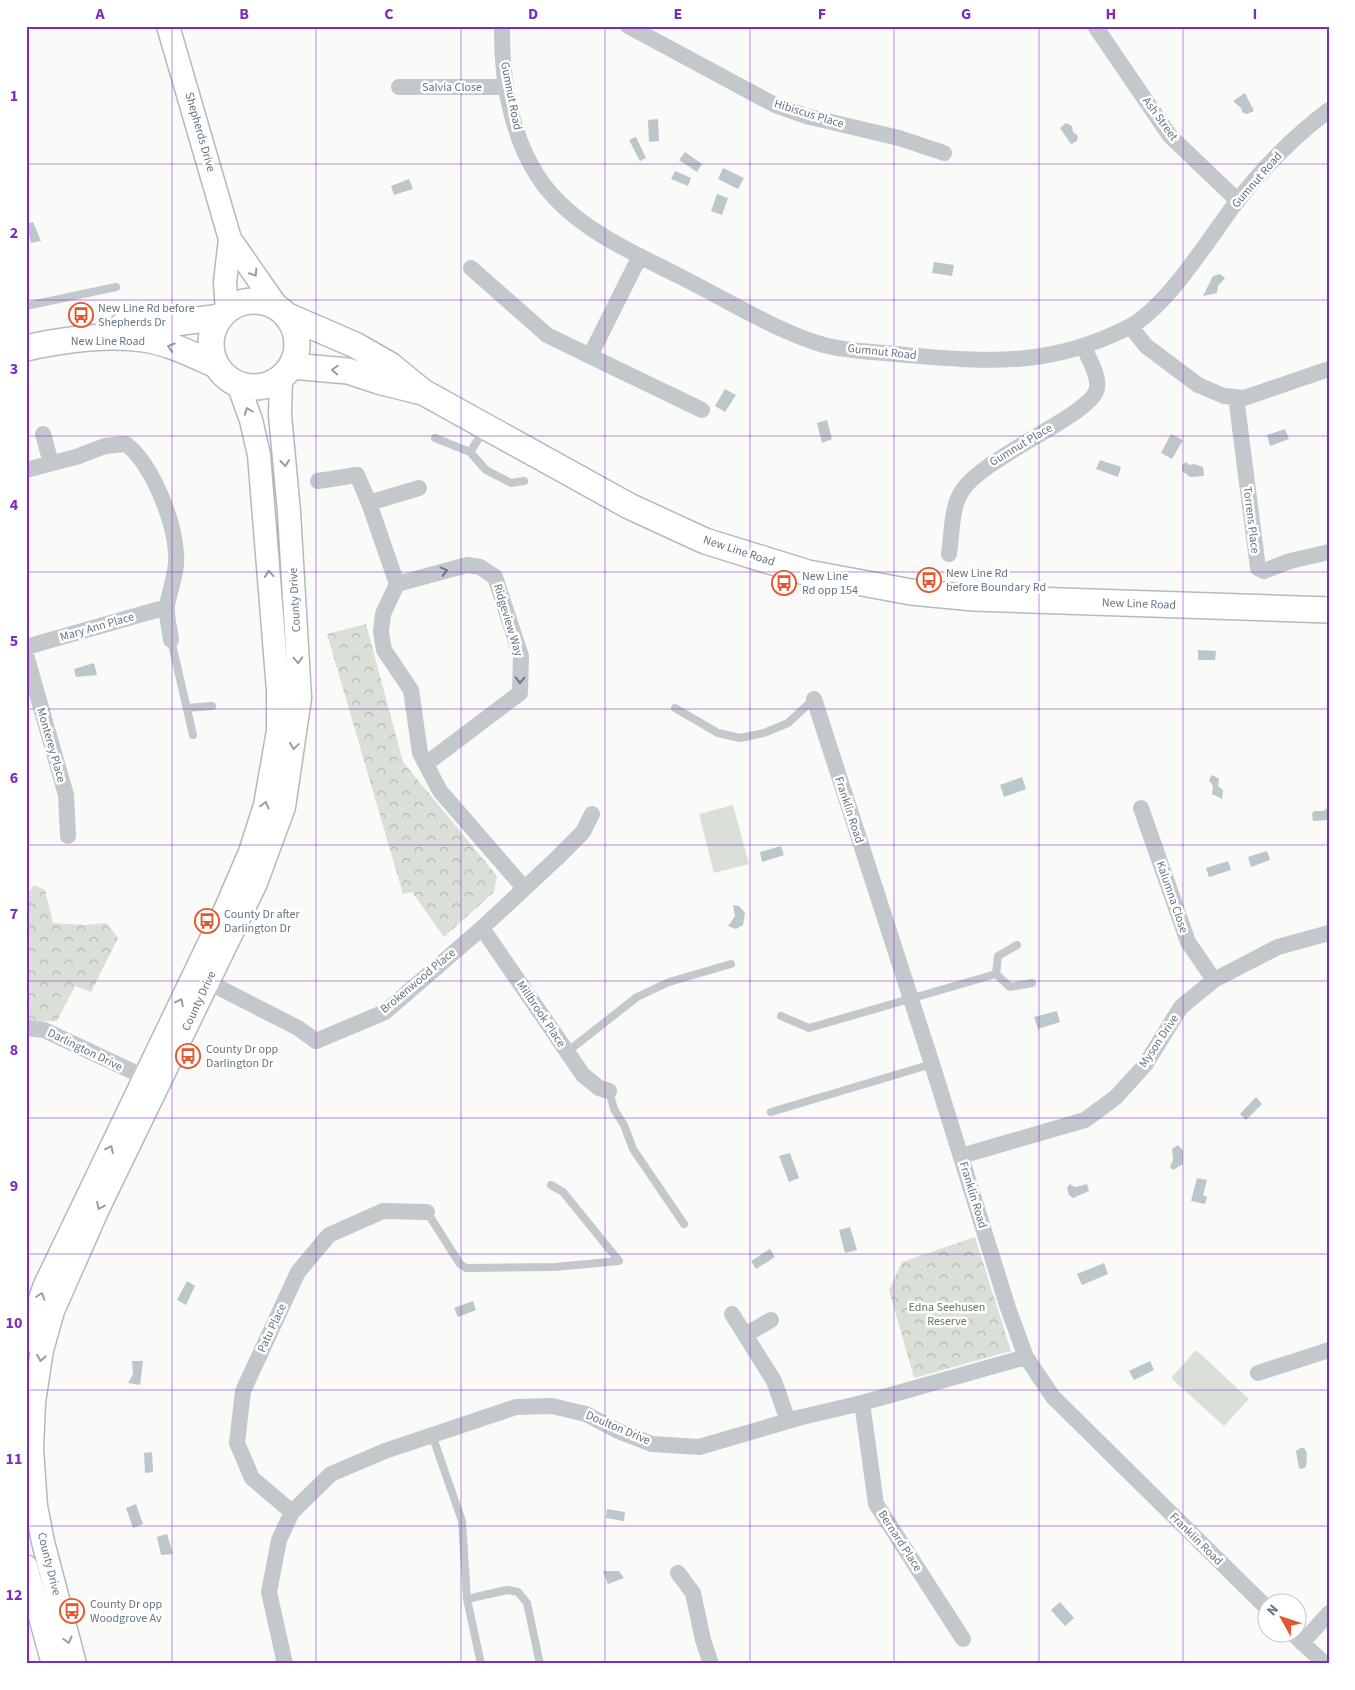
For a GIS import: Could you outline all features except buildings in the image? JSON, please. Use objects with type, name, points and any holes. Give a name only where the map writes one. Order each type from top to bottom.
[{"type":"main road","name":"Shepherds Drive","points":[[168,26],[230,239],[283,312]]},
{"type":"main road","name":"Shepherds Drive","points":[[224,314],[225,282],[230,239]]},
{"type":"main road","points":[[252,301],[265,302],[283,312],[294,328],[298,340],[296,354],[286,372],[260,387],[238,384],[226,376],[216,365],[211,341],[214,328],[224,314],[239,304],[252,301]]},
{"type":"main road","name":"New Line Road","points":[[283,312],[355,345],[390,365],[422,392],[629,506],[705,541],[838,580],[911,592],[974,598],[1329,610]]},
{"type":"main road","name":"New Line Road","points":[[26,333],[91,326],[168,324],[224,314]]},
{"type":"main road","name":"New Line Road","points":[[26,348],[92,339],[144,339],[177,348],[216,365]]},
{"type":"main road","name":"New Line Road","points":[[286,372],[348,371],[422,392]]},
{"type":"main road","name":"County Drive","points":[[26,1342],[44,1287],[151,1081],[208,982],[256,883],[284,807],[300,698],[289,512],[280,414],[286,372]]},
{"type":"main road","name":"County Drive","points":[[75,1664],[43,1542],[36,1506],[32,1450],[34,1402],[42,1350],[53,1311],[250,852],[265,805],[278,731],[278,690],[259,455],[251,420],[238,384]]},
{"type":"main road","name":"County Drive","points":[[26,1566],[53,1664]]},
{"type":"street","name":"Gumnut Road","points":[[502,26],[506,87],[514,126],[532,168],[552,196],[580,221],[640,256],[786,330],[823,344],[851,350],[981,361],[1047,357],[1084,348],[1131,326],[1159,305],[1238,201],[1289,142],[1329,110]]},
{"type":"street","name":"Hibiscus Place","points":[[628,26],[774,105],[806,116],[899,138],[944,154]]},
{"type":"street","name":"Ash Street","points":[[1095,26],[1170,136],[1238,201]]},
{"type":"street","name":"Salvia Close","points":[[398,87],[506,87]]},
{"type":"street","points":[[590,356],[640,256]]},
{"type":"street","points":[[471,268],[547,335],[702,410]]},
{"type":"street","points":[[1131,326],[1146,346],[1198,385],[1224,396],[1244,398],[1329,369]]},
{"type":"street","name":"Gumnut Place","points":[[949,554],[961,492],[975,475],[991,462],[1086,405],[1098,389],[1097,378],[1084,348]]},
{"type":"street","name":"Torrens Place","points":[[1236,397],[1258,568],[1264,571],[1290,561],[1329,552]]},
{"type":"street","points":[[43,434],[51,463]]},
{"type":"street","points":[[26,470],[76,458],[105,446],[126,444],[137,452],[164,504],[176,554],[174,579],[167,607],[171,640]]},
{"type":"street","points":[[318,481],[357,474],[397,584],[384,614],[381,632],[384,650],[410,690],[420,753],[440,792],[524,888]]},
{"type":"street","points":[[369,503],[419,488]]},
{"type":"street","name":"Ridgeview Way","points":[[397,584],[467,565],[480,567],[495,577],[521,656],[520,692],[426,764]]},
{"type":"street","name":"Mary Ann Place","points":[[26,647],[167,607]]},
{"type":"street","name":"Monterey Place","points":[[26,655],[66,795],[68,836]]},
{"type":"street","name":"Franklin Road","points":[[814,699],[932,1064],[1008,1308],[1026,1357],[1053,1397],[1258,1599]]},
{"type":"street","name":"Kalumna Close","points":[[1141,808],[1188,942],[1214,980]]},
{"type":"street","name":"Brokenwood Place","points":[[208,982],[298,1028],[316,1041],[385,1012],[482,928],[583,832],[592,814]]},
{"type":"street","name":"Millbrook Place","points":[[482,928],[583,1075],[599,1088],[609,1092]]},
{"type":"street","name":"Myson Drive","points":[[961,1156],[1085,1120],[1116,1097],[1145,1065],[1181,1007],[1214,980],[1278,947],[1329,933]]},
{"type":"street","name":"Darlington Drive","points":[[26,1028],[44,1030],[151,1081]]},
{"type":"street","name":"Patu Place","points":[[292,1512],[252,1478],[237,1443],[243,1392],[298,1272],[329,1235],[382,1211],[427,1212]]},
{"type":"street","points":[[732,1314],[774,1381],[788,1421]]},
{"type":"street","points":[[745,1335],[771,1320]]},
{"type":"street","points":[[1258,1373],[1329,1350]]},
{"type":"street","name":"Doulton Drive","points":[[286,1664],[269,1592],[279,1540],[292,1512],[331,1474],[385,1450],[516,1407],[552,1406],[586,1414],[618,1431],[652,1444],[699,1447],[1026,1357]]},
{"type":"street","name":"Bernard Place","points":[[862,1403],[876,1504],[963,1639]]},
{"type":"street","points":[[678,1574],[693,1593],[703,1640],[711,1664]]},
{"type":"street","points":[[1308,1629],[1329,1613]]},
{"type":"street","points":[[1300,1642],[1325,1664]]},
{"type":"lane","points":[[26,306],[116,287]]},
{"type":"lane","points":[[470,452],[486,427]]},
{"type":"lane","points":[[435,438],[470,452],[486,470],[511,483],[524,481]]},
{"type":"lane","points":[[171,640],[192,735]]},
{"type":"lane","points":[[675,708],[718,733],[740,738],[764,733],[788,723],[814,699]]},
{"type":"lane","points":[[187,708],[212,706]]},
{"type":"lane","points":[[996,974],[998,956],[1017,945]]},
{"type":"lane","points":[[567,1052],[593,1034],[637,997],[669,982],[731,964]]},
{"type":"lane","points":[[781,1016],[809,1028],[996,974]]},
{"type":"lane","points":[[996,974],[1010,987],[1032,982]]},
{"type":"lane","points":[[771,1112],[932,1064]]},
{"type":"lane","points":[[609,1092],[614,1109],[624,1125],[633,1148],[684,1224]]},
{"type":"lane","points":[[427,1212],[460,1264],[466,1268],[555,1267],[619,1261],[563,1192],[551,1185]]},
{"type":"lane","points":[[432,1435],[462,1521],[467,1600],[481,1664]]},
{"type":"lane","points":[[467,1600],[507,1590],[518,1592],[527,1603],[540,1664]]},
{"type":"green space","points":[[366,624],[403,762],[497,876],[494,892],[444,937],[412,892],[403,894],[327,634]]},
{"type":"green space","points":[[733,805],[749,864],[714,873],[699,814]]},
{"type":"green space","points":[[34,885],[45,890],[53,923],[85,925],[106,923],[118,938],[91,992],[75,986],[57,1021],[26,1022],[26,897]]},
{"type":"green space","name":"Edna Seehusen Reserve","points":[[975,1237],[1011,1351],[914,1378],[889,1290],[902,1262]]},
{"type":"green space","points":[[1196,1350],[1249,1399],[1224,1426],[1171,1378]]},
{"type":"shaded area","points":[[1245,93],[1254,111],[1247,114],[1243,113],[1241,108],[1233,101]]},
{"type":"shaded area","points":[[658,119],[659,141],[649,142],[648,120]]},
{"type":"shaded area","points":[[1066,123],[1072,126],[1073,132],[1078,136],[1077,141],[1071,144],[1060,128]]},
{"type":"shaded area","points":[[636,137],[646,158],[640,161],[629,140]]},
{"type":"shaded area","points":[[685,152],[702,164],[697,172],[679,160]]},
{"type":"shaded area","points":[[723,168],[744,178],[738,189],[718,179]]},
{"type":"shaded area","points":[[675,171],[691,178],[688,186],[671,179]]},
{"type":"shaded area","points":[[409,179],[413,189],[394,195],[391,186]]},
{"type":"shaded area","points":[[717,194],[728,198],[722,215],[711,211]]},
{"type":"shaded area","points":[[33,222],[41,241],[31,243],[26,224]]},
{"type":"shaded area","points":[[934,262],[954,265],[952,276],[932,273]]},
{"type":"shaded area","points":[[1220,274],[1225,278],[1218,286],[1217,293],[1203,296],[1213,276]]},
{"type":"shaded area","points":[[725,389],[736,395],[725,412],[715,406]]},
{"type":"shaded area","points":[[827,420],[832,439],[822,443],[817,423]]},
{"type":"shaded area","points":[[1285,429],[1289,439],[1270,446],[1267,435]]},
{"type":"shaded area","points":[[1171,434],[1183,440],[1172,459],[1161,453]]},
{"type":"shaded area","points":[[1100,460],[1121,467],[1118,477],[1096,469]]},
{"type":"shaded area","points":[[1186,462],[1189,465],[1194,464],[1203,467],[1204,476],[1190,477],[1182,471],[1182,465]]},
{"type":"shaded area","points":[[1198,650],[1216,651],[1215,660],[1198,660]]},
{"type":"shaded area","points":[[94,663],[97,675],[76,677],[74,669]]},
{"type":"shaded area","points":[[1212,775],[1219,779],[1218,786],[1223,790],[1222,799],[1212,794],[1213,786],[1209,780]]},
{"type":"shaded area","points":[[1022,777],[1026,789],[1004,797],[1000,785]]},
{"type":"shaded area","points":[[1329,807],[1329,820],[1313,821],[1312,814],[1314,811],[1323,811]]},
{"type":"shaded area","points":[[781,846],[784,855],[762,862],[760,852]]},
{"type":"shaded area","points":[[1267,851],[1270,860],[1251,867],[1248,857]]},
{"type":"shaded area","points":[[1228,861],[1231,870],[1209,877],[1206,868]]},
{"type":"shaded area","points":[[733,905],[739,906],[745,913],[743,925],[736,929],[728,926],[735,916]]},
{"type":"shaded area","points":[[1057,1011],[1060,1022],[1038,1029],[1034,1017]]},
{"type":"shaded area","points":[[1256,1097],[1262,1104],[1246,1120],[1240,1114]]},
{"type":"shaded area","points":[[1178,1145],[1183,1151],[1183,1164],[1173,1170],[1170,1167],[1173,1160],[1172,1149]]},
{"type":"shaded area","points":[[790,1153],[799,1178],[789,1182],[779,1156]]},
{"type":"shaded area","points":[[1197,1178],[1207,1180],[1203,1195],[1207,1197],[1205,1204],[1191,1201]]},
{"type":"shaded area","points":[[1070,1184],[1075,1187],[1087,1184],[1089,1191],[1073,1198],[1069,1195],[1067,1188]]},
{"type":"shaded area","points":[[850,1227],[857,1250],[845,1253],[839,1230]]},
{"type":"shaded area","points":[[770,1249],[775,1257],[756,1269],[751,1261]]},
{"type":"shaded area","points":[[1104,1263],[1108,1274],[1082,1285],[1077,1274]]},
{"type":"shaded area","points":[[187,1281],[195,1286],[186,1305],[177,1300]]},
{"type":"shaded area","points":[[473,1301],[476,1310],[458,1317],[454,1308]]},
{"type":"shaded area","points":[[132,1361],[143,1361],[140,1385],[128,1383],[133,1374]]},
{"type":"shaded area","points":[[1150,1361],[1154,1370],[1134,1380],[1129,1371]]},
{"type":"shaded area","points":[[1304,1448],[1307,1453],[1306,1467],[1301,1469],[1299,1468],[1296,1451]]},
{"type":"shaded area","points":[[152,1452],[153,1472],[145,1473],[144,1453]]},
{"type":"shaded area","points":[[136,1504],[143,1524],[133,1528],[126,1508]]},
{"type":"shaded area","points":[[607,1509],[625,1512],[624,1521],[606,1518]]},
{"type":"shaded area","points":[[167,1534],[173,1554],[161,1555],[157,1537]]},
{"type":"shaded area","points":[[603,1571],[619,1571],[624,1578],[608,1584]]},
{"type":"shaded area","points":[[1060,1602],[1074,1618],[1065,1626],[1051,1610]]},
{"type":"place","name":"New Line Rd before Shepherds Dr","points":[[81,315]]},
{"type":"place","name":"New Line Rd before Boundary Rd","points":[[929,580]]},
{"type":"place","name":"New Line Rd opp 154","points":[[784,583]]},
{"type":"place","name":"County Dr after Darlington Dr","points":[[207,921]]},
{"type":"place","name":"County Dr opp Darlington Dr","points":[[188,1056]]},
{"type":"place","name":"County Dr opp Woodgrove Av","points":[[72,1611]]}]
